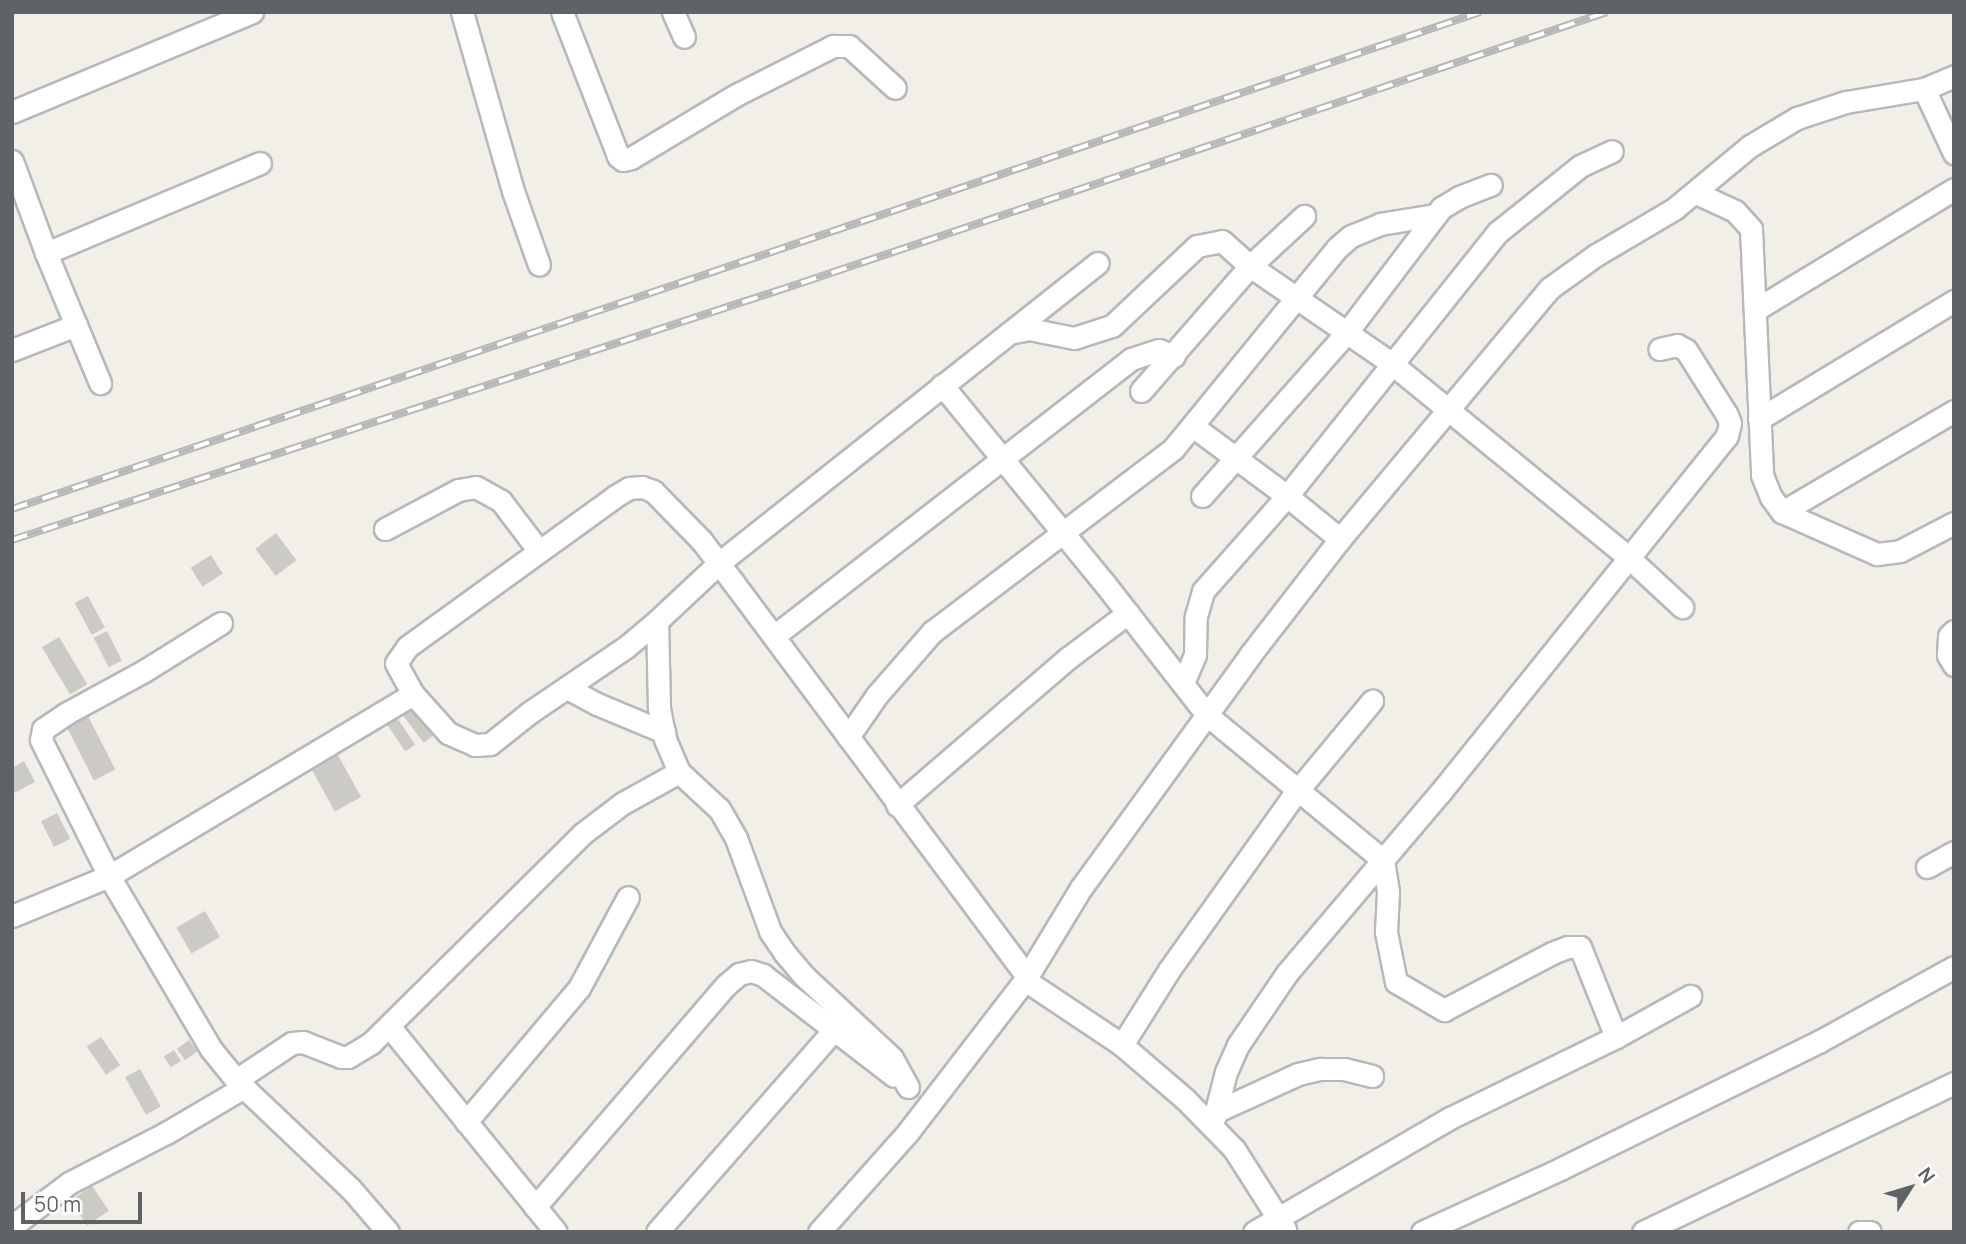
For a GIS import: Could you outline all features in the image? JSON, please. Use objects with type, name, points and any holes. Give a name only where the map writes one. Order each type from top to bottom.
[{"type":"street","points":[[12,112],[252,12]]},
{"type":"street","points":[[462,12],[513,191],[539,265]]},
{"type":"street","points":[[562,12],[622,160],[631,158],[736,95],[833,46],[849,46],[895,88]]},
{"type":"street","points":[[673,12],[684,37]]},
{"type":"street","points":[[819,1232],[928,1105],[1026,978],[1080,888],[1340,539],[1550,288],[1595,256],[1696,193],[1751,145],[1797,118],[1846,102],[1924,89],[1954,76]]},
{"type":"street","points":[[1924,89],[1954,153]]},
{"type":"street","points":[[1183,683],[1195,655],[1198,600],[1287,495],[1498,232],[1580,166],[1612,151]]},
{"type":"street","points":[[12,161],[46,253],[100,383]]},
{"type":"street","points":[[46,253],[260,163]]},
{"type":"street","points":[[1202,496],[1347,332],[1435,215],[1459,197],[1491,185]]},
{"type":"street","points":[[1755,310],[1954,189]]},
{"type":"street","points":[[1696,193],[1735,211],[1751,229],[1762,475],[1771,498],[1782,512],[1877,554],[1900,551],[1954,523]]},
{"type":"street","points":[[848,737],[877,695],[932,632],[1146,472],[1194,427],[1337,248],[1351,236],[1380,223],[1435,215]]},
{"type":"street","points":[[1141,391],[1250,266],[1304,216]]},
{"type":"street","points":[[1007,333],[1029,329],[1074,338],[1112,326],[1197,246],[1222,241],[1250,266],[1391,363],[1628,556],[1682,607]]},
{"type":"street","points":[[1098,263],[719,562],[657,621],[490,744],[475,745],[448,733],[413,694],[396,663],[407,647],[614,497],[629,488],[642,487],[653,491],[719,562],[1026,978],[1122,1045],[1185,1099],[1213,1119],[1283,1226]]},
{"type":"street","points":[[1759,419],[1954,301]]},
{"type":"street","points":[[12,350],[76,325]]},
{"type":"street","points":[[1213,1119],[1226,1072],[1238,1045],[1287,973],[1383,860],[1727,436],[1730,423],[1686,350],[1677,345],[1659,349]]},
{"type":"street","points":[[774,636],[1001,457],[1131,359],[1159,350],[1174,356]]},
{"type":"street","points":[[942,384],[1207,715],[1383,860],[1388,892],[1385,932],[1396,982],[1444,1010],[1552,953],[1568,947],[1580,947],[1616,1037]]},
{"type":"street","points":[[1782,512],[1954,411]]},
{"type":"street","points":[[1194,427],[1235,460],[1287,495],[1340,539]]},
{"type":"street","points":[[384,528],[458,490],[476,487],[501,501],[540,551]]},
{"type":"street","points":[[897,805],[1068,658],[1128,613]]},
{"type":"street","points":[[657,621],[659,706],[664,732],[678,772],[719,809],[736,838],[770,931],[784,952],[804,976],[892,1058],[908,1087]]},
{"type":"street","points":[[221,623],[133,677],[66,713],[41,732],[41,740],[109,876],[211,1049],[240,1083],[350,1188],[388,1232]]},
{"type":"street","points":[[1954,631],[1949,636],[1948,646],[1948,655],[1954,665]]},
{"type":"street","points":[[567,688],[597,704],[664,732]]},
{"type":"street","points":[[12,916],[109,876],[413,694]]},
{"type":"street","points":[[1122,1045],[1169,970],[1298,790],[1372,701]]},
{"type":"street","points":[[12,1226],[69,1183],[166,1133],[240,1083],[292,1043],[303,1042],[341,1057],[348,1057],[371,1043],[582,834],[624,803],[678,772]]},
{"type":"street","points":[[1927,867],[1954,852]]},
{"type":"street","points":[[466,1122],[579,988],[628,897]]},
{"type":"street","points":[[1422,1232],[1560,1169],[1820,1041],[1954,967]]},
{"type":"street","points":[[535,1207],[726,985],[739,974],[751,971],[763,975],[928,1105]]},
{"type":"street","points":[[1254,1232],[1283,1226],[1450,1118],[1616,1037],[1690,996]]},
{"type":"street","points":[[389,1026],[556,1232]]},
{"type":"street","points":[[657,1232],[834,1030]]},
{"type":"street","points":[[1213,1119],[1298,1074],[1320,1069],[1344,1069],[1372,1076]]},
{"type":"street","points":[[1643,1232],[1954,1083]]},
{"type":"street","points":[[1859,1232],[1870,1232]]},
{"type":"building","points":[[276,533],[296,560],[276,576],[255,549]]},
{"type":"building","points":[[211,555],[223,574],[202,586],[191,568]]},
{"type":"building","points":[[88,596],[105,628],[92,635],[75,603]]},
{"type":"building","points":[[107,631],[122,660],[109,667],[94,638]]},
{"type":"building","points":[[59,637],[87,684],[70,694],[42,647]]},
{"type":"building","points":[[416,701],[439,731],[424,743],[401,712]]},
{"type":"building","points":[[84,708],[115,769],[94,780],[63,719]]},
{"type":"building","points":[[395,715],[415,745],[405,752],[385,722]]},
{"type":"building","points":[[334,748],[361,797],[335,812],[308,763]]},
{"type":"building","points":[[24,761],[35,782],[12,794],[12,768]]},
{"type":"building","points":[[57,813],[70,839],[54,847],[41,821]]},
{"type":"building","points":[[205,911],[220,937],[191,953],[176,928]]},
{"type":"building","points":[[101,1037],[120,1065],[106,1075],[87,1047]]},
{"type":"building","points":[[189,1040],[197,1051],[185,1060],[177,1049]]},
{"type":"building","points":[[174,1050],[181,1061],[171,1067],[164,1056]]},
{"type":"building","points":[[140,1069],[161,1107],[146,1115],[125,1077]]},
{"type":"building","points":[[92,1186],[109,1211],[87,1225],[70,1201]]},
{"type":"railway","points":[[12,509],[1480,12]]},
{"type":"railway","points":[[12,540],[801,283],[1607,12]]}]
